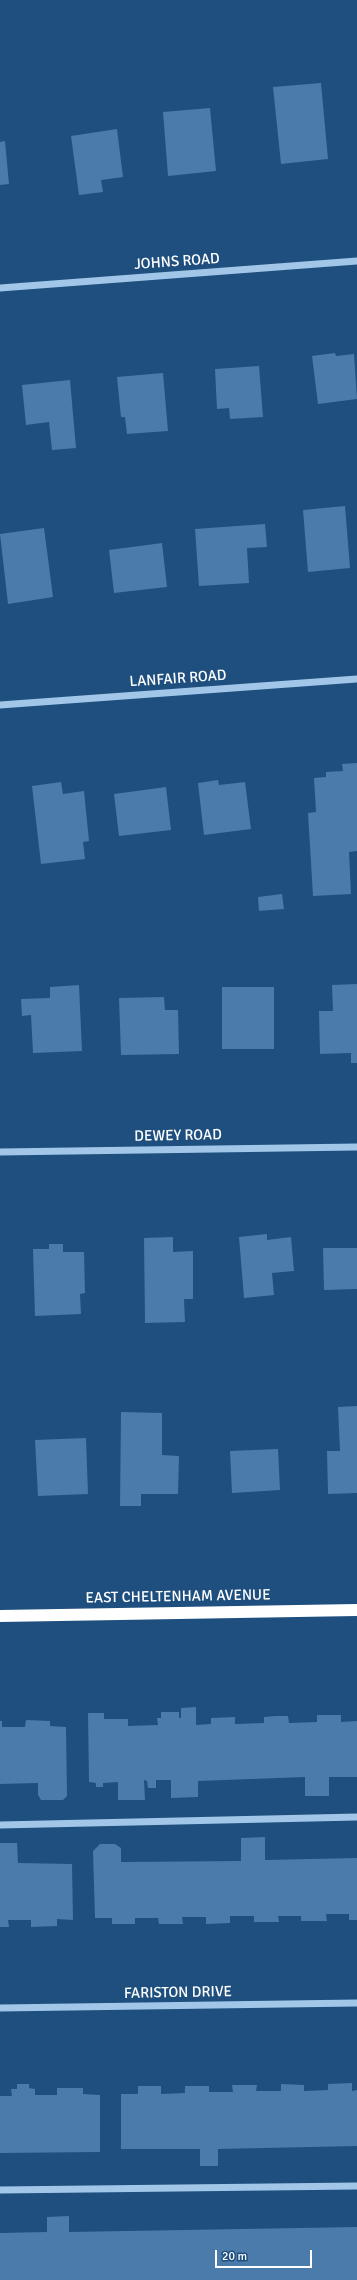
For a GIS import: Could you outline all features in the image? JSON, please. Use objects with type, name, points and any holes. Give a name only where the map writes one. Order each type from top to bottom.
[{"type":"highway","name":"EAST CHELTENHAM AVENUE","points":[[0,1616],[357,1610]]},
{"type":"street","name":"JOHNS ROAD","points":[[0,288],[357,261]]},
{"type":"street","name":"LANFAIR ROAD","points":[[0,705],[357,679]]},
{"type":"street","name":"DEWEY ROAD","points":[[0,1152],[357,1146]]},
{"type":"street","points":[[0,1825],[357,1817]]},
{"type":"street","name":"FARISTON DRIVE","points":[[0,2008],[357,2003]]},
{"type":"street","points":[[0,2190],[357,2186]]},
{"type":"building","points":[[321,83],[328,159],[281,164],[273,87]]},
{"type":"building","points":[[210,108],[216,171],[168,176],[163,112]]},
{"type":"building","points":[[117,129],[123,177],[101,180],[103,192],[79,195],[71,136]]},
{"type":"building","points":[[5,141],[9,184],[0,185],[0,142]]},
{"type":"building","points":[[335,353],[336,356],[354,354],[357,399],[318,404],[312,356]]},
{"type":"building","points":[[259,366],[263,417],[230,419],[229,408],[217,409],[215,369]]},
{"type":"building","points":[[163,373],[168,431],[127,434],[125,417],[121,417],[117,377]]},
{"type":"building","points":[[70,380],[76,448],[52,450],[49,422],[26,425],[22,385]]},
{"type":"building","points":[[345,506],[350,568],[308,572],[303,510]]},
{"type":"building","points":[[265,524],[267,547],[247,548],[249,583],[199,586],[195,529]]},
{"type":"building","points":[[44,528],[53,597],[8,604],[0,534]]},
{"type":"building","points":[[162,543],[167,587],[114,593],[109,550]]},
{"type":"building","points":[[357,763],[357,851],[349,852],[351,894],[313,896],[308,813],[316,812],[314,778],[326,777],[326,772],[343,771],[342,764]]},
{"type":"building","points":[[218,780],[219,785],[245,782],[251,829],[204,835],[198,783]]},
{"type":"building","points":[[61,782],[63,794],[84,791],[89,841],[83,842],[85,859],[41,864],[32,786]]},
{"type":"building","points":[[166,787],[171,830],[119,836],[114,794]]},
{"type":"building","points":[[282,894],[284,909],[259,911],[258,897]]},
{"type":"building","points":[[357,984],[357,1063],[351,1063],[351,1053],[320,1054],[319,1011],[333,1011],[332,985]]},
{"type":"building","points":[[79,985],[82,1051],[33,1053],[31,1015],[22,1016],[21,999],[50,998],[50,987]]},
{"type":"building","points":[[222,987],[274,987],[274,1049],[222,1049]]},
{"type":"building","points":[[164,997],[165,1010],[178,1010],[179,1054],[121,1055],[119,998]]},
{"type":"building","points":[[267,1234],[267,1240],[291,1237],[294,1271],[272,1273],[274,1295],[244,1298],[239,1237]]},
{"type":"building","points":[[173,1237],[173,1252],[193,1251],[193,1299],[184,1299],[185,1322],[145,1323],[144,1238]]},
{"type":"building","points":[[49,1244],[63,1244],[63,1252],[84,1252],[85,1293],[80,1294],[81,1314],[35,1316],[33,1249],[49,1249]]},
{"type":"building","points":[[323,1248],[357,1248],[357,1289],[324,1290]]},
{"type":"building","points":[[357,1406],[357,1493],[328,1494],[327,1451],[340,1451],[338,1407]]},
{"type":"building","points":[[121,1412],[162,1413],[162,1455],[179,1456],[178,1494],[141,1494],[141,1506],[120,1506]]},
{"type":"building","points":[[86,1438],[88,1494],[38,1496],[35,1440]]},
{"type":"building","points":[[278,1449],[280,1490],[232,1493],[230,1451]]},
{"type":"building","points":[[196,1707],[196,1725],[211,1724],[211,1718],[235,1717],[235,1724],[264,1723],[264,1717],[276,1716],[288,1716],[289,1723],[317,1722],[317,1715],[341,1715],[341,1722],[357,1721],[357,1777],[329,1777],[329,1796],[305,1796],[305,1777],[198,1781],[198,1797],[171,1798],[171,1780],[156,1780],[156,1788],[148,1788],[147,1781],[144,1780],[145,1800],[118,1800],[118,1782],[103,1783],[103,1787],[96,1787],[96,1783],[89,1782],[88,1713],[104,1713],[104,1719],[128,1719],[128,1726],[158,1725],[157,1718],[161,1718],[161,1712],[179,1712],[179,1718],[181,1718],[181,1708]]},
{"type":"building","points":[[26,1720],[50,1721],[50,1726],[66,1727],[67,1796],[63,1800],[41,1800],[38,1795],[38,1783],[0,1784],[0,1721],[2,1721],[2,1727],[25,1727]]},
{"type":"building","points":[[265,1837],[265,1860],[357,1858],[357,1920],[349,1920],[349,1914],[326,1914],[327,1921],[301,1921],[301,1916],[278,1916],[279,1922],[254,1922],[254,1916],[230,1916],[230,1923],[206,1924],[206,1917],[182,1917],[183,1924],[159,1924],[158,1918],[135,1918],[135,1924],[112,1924],[112,1918],[95,1918],[93,1851],[100,1844],[115,1844],[121,1848],[121,1862],[241,1861],[241,1838]]},
{"type":"building","points":[[0,1843],[17,1843],[18,1863],[72,1864],[73,1920],[57,1919],[57,1926],[31,1927],[31,1920],[8,1920],[9,1927],[0,1927]]},
{"type":"building","points":[[352,2083],[352,2091],[357,2090],[357,2146],[218,2149],[218,2166],[200,2166],[200,2149],[121,2149],[121,2094],[138,2094],[138,2086],[161,2086],[161,2094],[185,2093],[185,2086],[209,2086],[209,2092],[233,2092],[232,2085],[257,2085],[256,2091],[281,2091],[281,2084],[304,2085],[304,2091],[328,2090],[328,2084]]},
{"type":"building","points":[[17,2084],[29,2084],[29,2088],[35,2089],[35,2095],[57,2095],[57,2088],[83,2088],[83,2094],[100,2095],[100,2152],[0,2153],[0,2096],[12,2096],[11,2089],[17,2089]]},
{"type":"building","points":[[69,2216],[69,2232],[357,2227],[357,2280],[0,2280],[0,2233],[47,2232],[47,2217]]}]
